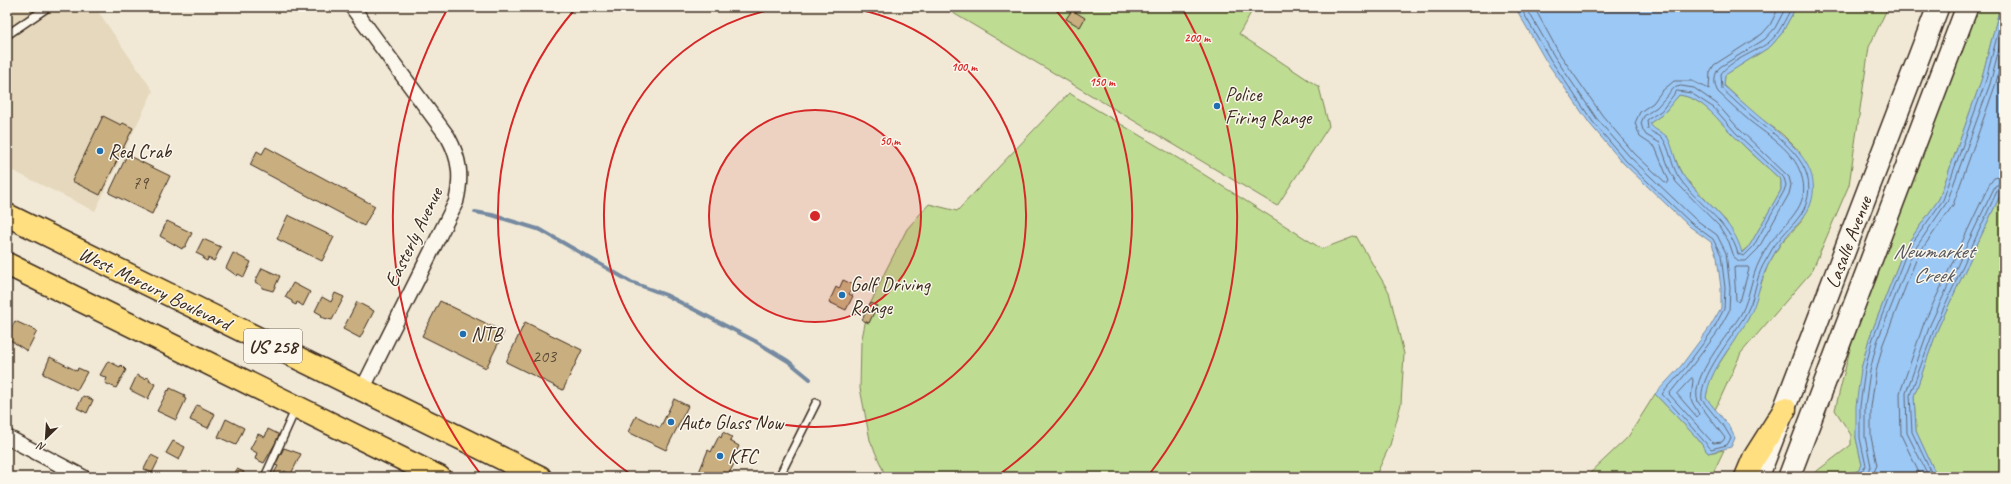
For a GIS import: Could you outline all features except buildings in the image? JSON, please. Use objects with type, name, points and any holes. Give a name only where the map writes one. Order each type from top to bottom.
[{"type":"main road","name":"Lasalle Avenue","points":[[1758,477],[1938,7]]},
{"type":"main road","name":"Lasalle Avenue","points":[[1789,477],[1967,7]]},
{"type":"main road","name":"West Mercury Boulevard","points":[[7,215],[540,477]]},
{"type":"main road","name":"US 258","points":[[7,264],[439,477]]},
{"type":"main road","points":[[1746,477],[1754,458],[1785,409]]},
{"type":"street","name":"Easterly Avenue","points":[[352,7],[448,137],[455,151],[460,173],[460,182],[456,202],[362,390]]},
{"type":"street","points":[[7,437],[83,477]]},
{"type":"lane","points":[[7,35],[48,7]]},
{"type":"lane","points":[[779,477],[816,403]]},
{"type":"lane","points":[[265,477],[297,407]]},
{"type":"shaded area","points":[[7,7],[95,7],[153,91],[95,211],[7,168]]},
{"type":"green space","name":"Police Firing Range","points":[[943,7],[1254,7],[1239,34],[1319,87],[1329,126],[1277,206]]},
{"type":"green space","points":[[1796,7],[1888,7],[1869,47],[1849,185],[1812,271],[1741,353],[1715,410],[1706,398],[1708,385],[1715,370],[1748,319],[1768,265],[1781,243],[1801,222],[1810,205],[1813,185],[1799,151],[1782,134],[1756,115],[1724,85],[1725,75],[1771,46],[1782,33]]},
{"type":"green space","points":[[1979,7],[2000,7],[1981,81],[1939,199],[1905,247],[1869,339],[1861,369],[1856,438],[1862,465],[1858,471],[1823,477],[1809,477],[1851,445],[1851,435],[1835,410],[1854,333]]},
{"type":"green space","points":[[1069,93],[1184,162],[1322,249],[1356,236],[1389,292],[1404,354],[1401,404],[1390,445],[1375,477],[886,477],[870,440],[860,388],[861,343],[868,309],[885,272],[907,229],[929,204],[957,211]]},
{"type":"green space","points":[[1679,95],[1695,100],[1709,110],[1745,147],[1781,180],[1781,190],[1750,245],[1741,253],[1726,221],[1684,177],[1668,139],[1652,127],[1650,123],[1663,114]]},
{"type":"green space","points":[[2004,187],[2004,477],[1943,477],[1934,470],[1916,431],[1914,396],[1938,328]]},
{"type":"green space","points":[[1655,394],[1697,438],[1708,453],[1724,450],[1711,477],[1586,477],[1628,437]]},
{"type":"water","points":[[1515,7],[1796,7],[1782,33],[1771,46],[1725,75],[1724,86],[1799,152],[1807,164],[1812,177],[1813,191],[1810,206],[1807,212],[1780,244],[1768,265],[1762,278],[1751,312],[1742,329],[1717,366],[1708,387],[1706,398],[1729,426],[1735,438],[1731,447],[1708,453],[1697,438],[1655,394],[1681,366],[1710,327],[1721,308],[1721,288],[1717,257],[1711,242],[1689,226],[1623,163],[1590,124],[1546,61]],"holes":[[[1679,95],[1688,97],[1703,105],[1710,111],[1741,143],[1781,180],[1781,190],[1750,245],[1742,253],[1733,231],[1682,174],[1668,138],[1651,126],[1650,123],[1663,114]]]},
{"type":"water","name":"Newmarket Creek","points":[[2000,7],[2004,7],[2004,187],[1938,328],[1914,396],[1916,431],[1934,470],[1943,477],[1823,477],[1858,471],[1862,465],[1856,438],[1856,406],[1861,369],[1869,339],[1905,247],[1939,199],[1981,81]]},
{"type":"waterway","points":[[475,212],[492,215],[541,230],[631,282],[666,295],[755,341],[788,361],[810,379]]},
{"type":"place","name":"Police Firing Range","points":[[1217,106]]},
{"type":"place","name":"Red Crab","points":[[100,151]]},
{"type":"place","name":"Golf Driving Range","points":[[842,295]]},
{"type":"place","name":"NTB","points":[[463,334]]},
{"type":"place","name":"Auto Glass Now","points":[[671,422]]},
{"type":"place","name":"KFC","points":[[720,456]]}]
